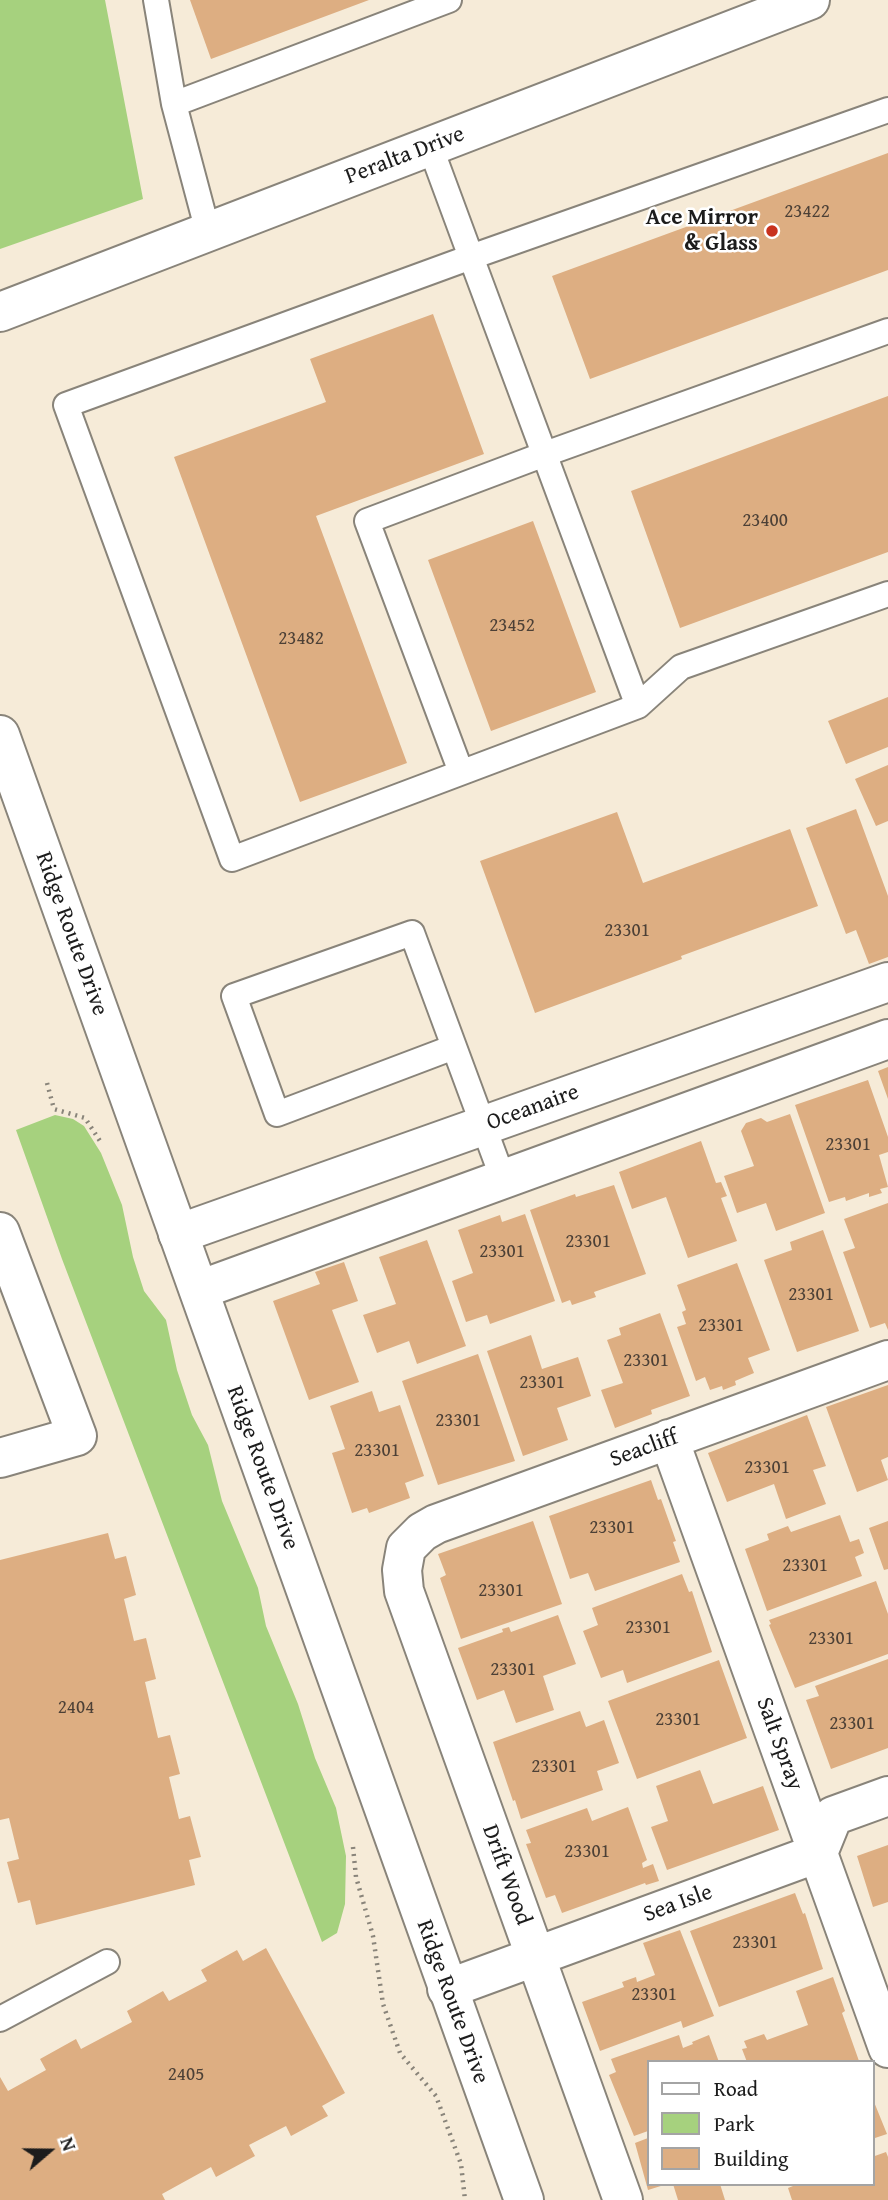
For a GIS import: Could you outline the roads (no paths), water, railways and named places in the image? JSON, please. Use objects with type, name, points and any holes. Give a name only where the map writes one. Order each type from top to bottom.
[{"type":"street","name":"Peralta Drive","points":[[0,312],[810,0]]},
{"type":"street","name":"Ridge Route Drive","points":[[0,735],[524,2200]]},
{"type":"street","name":"Oceanaire","points":[[178,1234],[888,982]]},
{"type":"street","points":[[199,1290],[888,1039]]},
{"type":"street","points":[[0,1232],[76,1436],[0,1458]]},
{"type":"street","name":"Seacliff","points":[[406,1548],[422,1532],[436,1524],[888,1360]]},
{"type":"street","name":"Salt Spray","points":[[669,1439],[888,2048]]},
{"type":"street","name":"Drift Wood","points":[[406,1548],[402,1570],[404,1591],[623,2200]]},
{"type":"street","points":[[818,1853],[833,1816],[888,1796]]},
{"type":"street","name":"Sea Isle","points":[[447,1989],[818,1853]]},
{"type":"lane","points":[[156,0],[174,104],[208,232]]},
{"type":"lane","points":[[174,104],[449,0]]},
{"type":"lane","points":[[888,110],[471,257],[66,405],[232,859],[638,706],[681,667],[888,594]]},
{"type":"lane","points":[[430,146],[638,706]]},
{"type":"lane","points":[[461,772],[367,521],[888,331]]},
{"type":"lane","points":[[454,1048],[277,1114],[234,996],[412,933],[503,1179]]},
{"type":"lane","points":[[0,2019],[107,1962]]},
{"type":"place","name":"Ace Mirror & Glass","points":[[772,231]]}]
